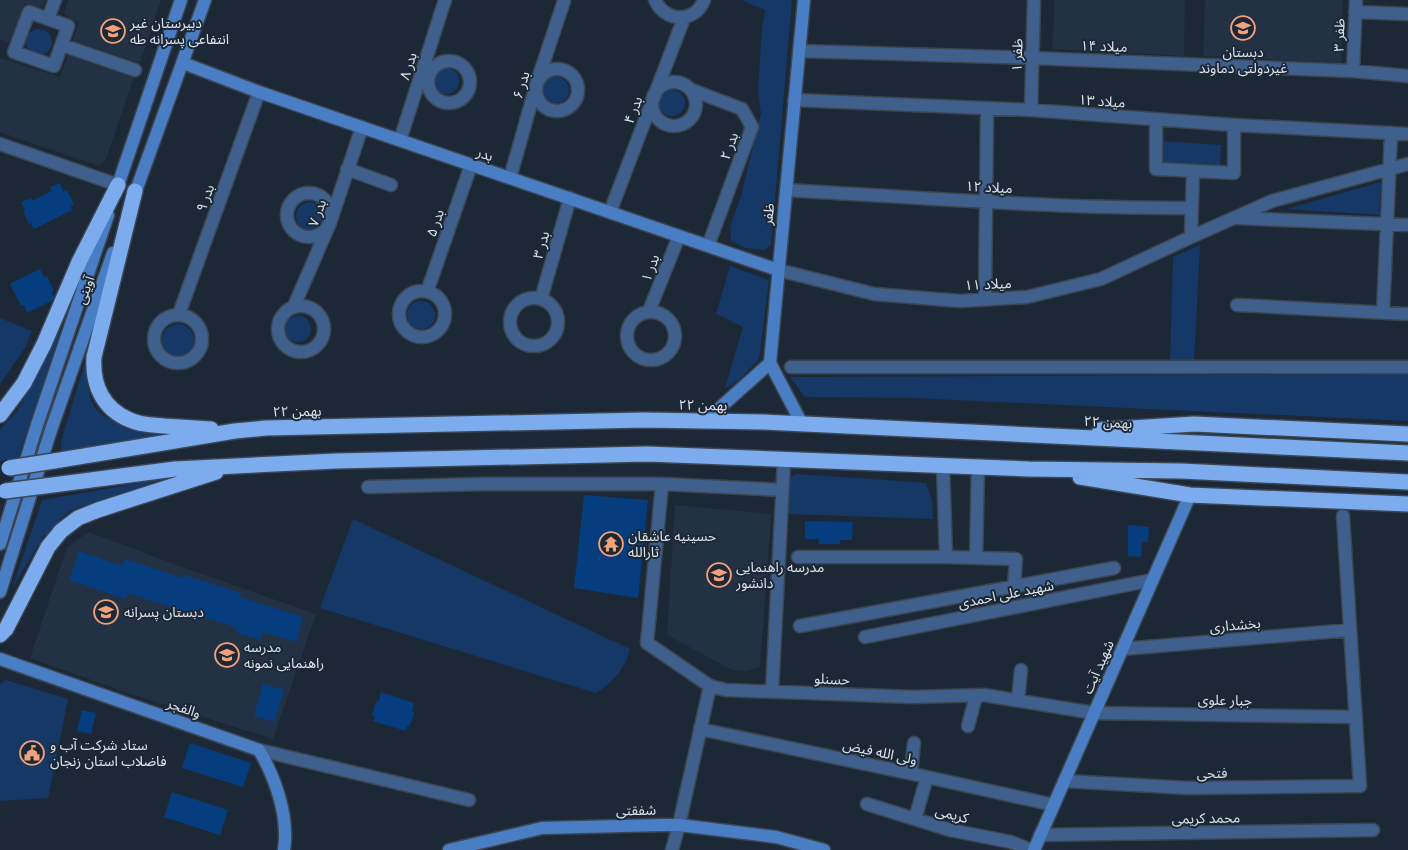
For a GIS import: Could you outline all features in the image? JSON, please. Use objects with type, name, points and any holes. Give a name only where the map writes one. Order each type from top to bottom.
[{"type":"highway","points":[[0,415],[24,383],[44,344],[79,262],[118,185]]},
{"type":"highway","points":[[135,191],[94,357],[93,368],[96,385],[104,400],[116,413],[131,421],[235,431]]},
{"type":"highway","name":"۲۲ بهمن","points":[[5,468],[235,431],[266,428],[624,420],[802,424],[1408,453]]},
{"type":"highway","points":[[1023,434],[1194,424],[1408,434]]},
{"type":"highway","points":[[3,492],[175,468],[336,461],[647,454],[1029,469],[1182,471],[1408,482]]},
{"type":"highway","points":[[0,635],[6,629],[48,547],[61,531],[78,518],[237,465]]},
{"type":"highway","points":[[1029,469],[1190,496],[1408,504]]},
{"type":"street","points":[[48,19],[55,0]]},
{"type":"street","name":"آوینی","points":[[0,544],[37,425],[181,0]]},
{"type":"street","name":"آوینی","points":[[0,592],[51,430],[135,191],[205,0]]},
{"type":"street","name":"بدر ۸","points":[[400,140],[426,70],[445,0]]},
{"type":"street","points":[[563,0],[574,0]]},
{"type":"street","name":"بدر ۶","points":[[510,178],[537,82],[563,0]]},
{"type":"street","points":[[656,0],[660,9],[667,14],[684,18],[699,10],[704,0]]},
{"type":"street","name":"ظفر","points":[[770,363],[804,0]]},
{"type":"street","name":"ظفر ۱","points":[[1031,110],[1034,0]]},
{"type":"street","points":[[1355,6],[1408,14]]},
{"type":"street","name":"ظفر ۳","points":[[1353,71],[1355,6]]},
{"type":"street","points":[[28,12],[68,26],[62,45],[54,66],[14,52],[28,12]]},
{"type":"street","name":"بدر ۴","points":[[610,212],[684,18]]},
{"type":"street","points":[[62,45],[136,70]]},
{"type":"street","name":"میلاد ۱۴","points":[[799,52],[1032,58],[1353,71],[1408,76]]},
{"type":"street","name":"بدر","points":[[183,64],[259,92],[778,270]]},
{"type":"street","points":[[680,83],[692,90],[695,100],[695,111],[692,117],[680,125],[672,126],[665,124],[655,115],[652,108],[653,97],[665,84],[680,83]]},
{"type":"street","name":"بدر ۲","points":[[692,90],[742,109],[752,127],[708,246]]},
{"type":"street","name":"بدر ۹","points":[[179,314],[259,92]]},
{"type":"street","name":"میلاد ۱۳","points":[[794,100],[1031,110],[1234,125],[1408,134]]},
{"type":"street","points":[[985,299],[987,108]]},
{"type":"street","points":[[1156,120],[1156,169],[1234,173],[1234,125]]},
{"type":"street","name":"بدر ۷","points":[[294,306],[330,223],[362,127]]},
{"type":"street","points":[[1383,313],[1391,133]]},
{"type":"street","points":[[0,144],[118,185]]},
{"type":"street","points":[[1193,171],[1191,236],[1272,201],[1408,164]]},
{"type":"street","name":"بدر ۵","points":[[427,292],[472,165]]},
{"type":"street","points":[[348,169],[391,186]]},
{"type":"street","name":"میلاد ۱۲","points":[[786,190],[986,202],[1192,208]]},
{"type":"street","name":"بدر ۳","points":[[541,299],[570,198]]},
{"type":"street","points":[[1233,218],[1408,225]]},
{"type":"street","name":"بدر ۱","points":[[649,312],[679,236]]},
{"type":"street","name":"میلاد ۱۱","points":[[778,270],[874,294],[960,301],[1027,296],[1101,279],[1191,236]]},
{"type":"street","points":[[1237,305],[1408,314]]},
{"type":"street","points":[[705,421],[770,363],[802,424]]},
{"type":"street","points":[[791,367],[1408,367]]},
{"type":"street","points":[[772,692],[784,460]]},
{"type":"street","points":[[943,466],[946,557]]},
{"type":"street","points":[[976,558],[978,467]]},
{"type":"street","points":[[368,487],[482,484],[662,484],[782,490]]},
{"type":"street","points":[[662,484],[647,643],[710,686],[672,850]]},
{"type":"street","name":"شهید آیت","points":[[1032,850],[1054,805],[1190,496]]},
{"type":"street","points":[[1343,516],[1356,717]]},
{"type":"street","points":[[798,557],[1016,559],[1014,587]]},
{"type":"street","points":[[800,626],[1114,568]]},
{"type":"street","name":"شهید علی احمدی","points":[[865,637],[1152,580]]},
{"type":"street","name":"بخشداری","points":[[1122,649],[1350,630]]},
{"type":"street","name":"والفجر","points":[[0,659],[259,750]]},
{"type":"street","points":[[1018,700],[1021,670]]},
{"type":"street","name":"حسنلو","points":[[710,686],[726,690],[912,697],[984,695],[1094,713]]},
{"type":"street","points":[[968,726],[976,696]]},
{"type":"street","name":"جبار علوی","points":[[1094,713],[1356,717]]},
{"type":"street","name":"فتحی","points":[[1064,781],[1188,788],[1360,786],[1356,717]]},
{"type":"street","name":"ولی الله فیض","points":[[700,729],[1054,805]]},
{"type":"street","points":[[911,773],[914,743]]},
{"type":"street","points":[[259,750],[469,800]]},
{"type":"street","points":[[259,750],[266,762],[282,808],[284,850]]},
{"type":"street","points":[[915,819],[927,777]]},
{"type":"street","name":"کریمی","points":[[867,804],[950,830],[1011,842],[1032,850]]},
{"type":"street","name":"شفقتی","points":[[449,850],[481,846],[542,828],[679,825],[776,837],[824,850]]},
{"type":"street","name":"محمد کریمی","points":[[1040,835],[1372,830]]},
{"type":"shaded area","points":[[0,0],[45,0],[43,6],[38,8],[24,3],[9,43],[0,40]]},
{"type":"shaded area","name":"دبیرستان غیر انتفاعی پسرانه طه","points":[[68,0],[161,0],[140,63],[73,41],[79,22],[70,19],[64,13]]},
{"type":"shaded area","points":[[743,0],[792,0],[771,245],[764,250],[746,248],[731,241],[730,227],[741,196],[761,114],[758,89],[765,10]]},
{"type":"shaded area","points":[[1055,0],[1185,0],[1184,56],[1052,49]]},
{"type":"shaded area","points":[[1205,0],[1343,0],[1341,63],[1203,56]]},
{"type":"shaded area","points":[[39,29],[48,33],[52,42],[48,51],[39,55],[30,51],[26,42],[30,33]]},
{"type":"shaded area","points":[[68,54],[134,77],[106,159],[99,166],[0,132],[0,58],[60,77]]},
{"type":"shaded area","points":[[446,68],[455,72],[459,81],[455,90],[446,94],[437,90],[433,81],[437,72]]},
{"type":"shaded area","points":[[556,77],[565,81],[569,90],[565,99],[556,103],[547,99],[543,90],[547,81]]},
{"type":"shaded area","points":[[672,90],[681,94],[685,103],[681,112],[672,116],[663,112],[659,103],[663,94]]},
{"type":"shaded area","points":[[1160,141],[1221,145],[1220,168],[1160,166]]},
{"type":"shaded area","points":[[1381,182],[1379,215],[1287,209]]},
{"type":"shaded area","points":[[310,202],[320,206],[324,216],[320,226],[310,230],[300,226],[296,216],[300,206]]},
{"type":"shaded area","points":[[1200,245],[1194,362],[1170,363],[1173,257]]},
{"type":"shaded area","points":[[730,266],[769,280],[759,359],[738,381],[725,388],[743,327],[716,314]]},
{"type":"shaded area","points":[[421,301],[431,305],[435,315],[431,325],[421,329],[411,325],[407,315],[411,305]]},
{"type":"shaded area","points":[[298,316],[307,320],[311,329],[307,338],[298,342],[289,338],[285,329],[289,320]]},
{"type":"shaded area","points":[[0,318],[32,331],[25,348],[0,384]]},
{"type":"shaded area","points":[[178,324],[184,325],[189,329],[193,334],[193,346],[189,351],[184,355],[178,356],[172,355],[167,351],[163,346],[162,340],[163,334],[167,329],[172,325]]},
{"type":"shaded area","points":[[61,330],[18,458],[0,461],[0,429],[17,412],[58,332]]},
{"type":"shaded area","points":[[85,363],[90,395],[98,411],[119,423],[163,436],[61,451],[61,441]]},
{"type":"shaded area","points":[[1408,374],[1408,421],[913,398],[805,397],[790,377]]},
{"type":"shaded area","points":[[797,474],[926,483],[932,501],[933,519],[787,514],[789,478]]},
{"type":"shaded area","points":[[164,479],[71,510],[59,520],[51,535],[44,535],[12,589],[42,500]]},
{"type":"shaded area","name":"مدرسه راهنمایی دانشور","points":[[675,505],[771,514],[760,667],[745,671],[732,670],[667,635]]},
{"type":"shaded area","points":[[353,519],[630,649],[622,669],[613,680],[596,693],[320,608]]},
{"type":"shaded area","points":[[89,532],[316,614],[273,739],[137,696],[30,658],[67,547]]},
{"type":"shaded area","points":[[6,680],[68,699],[48,798],[0,801],[0,684]]},
{"type":"building","points":[[60,183],[64,192],[67,190],[74,204],[70,206],[72,210],[34,229],[31,223],[29,224],[21,202],[31,198],[32,201],[52,191],[50,187]]},
{"type":"building","points":[[40,269],[44,277],[47,276],[54,291],[51,292],[54,297],[53,300],[27,313],[24,305],[21,306],[10,284]]},
{"type":"building","name":"حسینیه عاشقان ثارالله","points":[[584,495],[648,500],[638,598],[574,588]]},
{"type":"building","points":[[805,521],[853,522],[852,540],[840,540],[840,544],[819,544],[819,539],[805,539]]},
{"type":"building","points":[[1128,525],[1149,527],[1148,542],[1142,542],[1141,557],[1128,556]]},
{"type":"building","points":[[79,551],[122,566],[125,559],[182,578],[184,575],[241,593],[240,597],[303,617],[296,642],[263,632],[261,640],[236,632],[237,628],[201,616],[199,622],[171,613],[173,608],[128,593],[126,599],[69,580]]},
{"type":"building","points":[[263,683],[284,690],[274,722],[254,716]]},
{"type":"building","points":[[381,692],[414,703],[412,711],[414,713],[406,731],[373,721],[375,716],[372,715]]},
{"type":"building","points":[[82,710],[96,713],[91,734],[77,731]]},
{"type":"building","points":[[190,743],[251,763],[243,787],[182,768]]},
{"type":"building","points":[[172,792],[228,810],[220,835],[164,817]]},
{"type":"place","name":"دبستان غیردولتی دماوند","points":[[1243,28]]},
{"type":"place","name":"دبیرستان غیر انتفاعی پسرانه طه","points":[[113,31]]},
{"type":"place","name":"حسینیه عاشقان ثارالله","points":[[611,544]]},
{"type":"place","name":"مدرسه راهنمایی دانشور","points":[[719,575]]},
{"type":"place","name":"دبستان پسرانه","points":[[106,612]]},
{"type":"place","name":"مدرسه راهنمایی نمونه","points":[[227,655]]},
{"type":"place","name":"ستاد شرکت آب و فاضلاب استان زنجان","points":[[32,753]]}]
